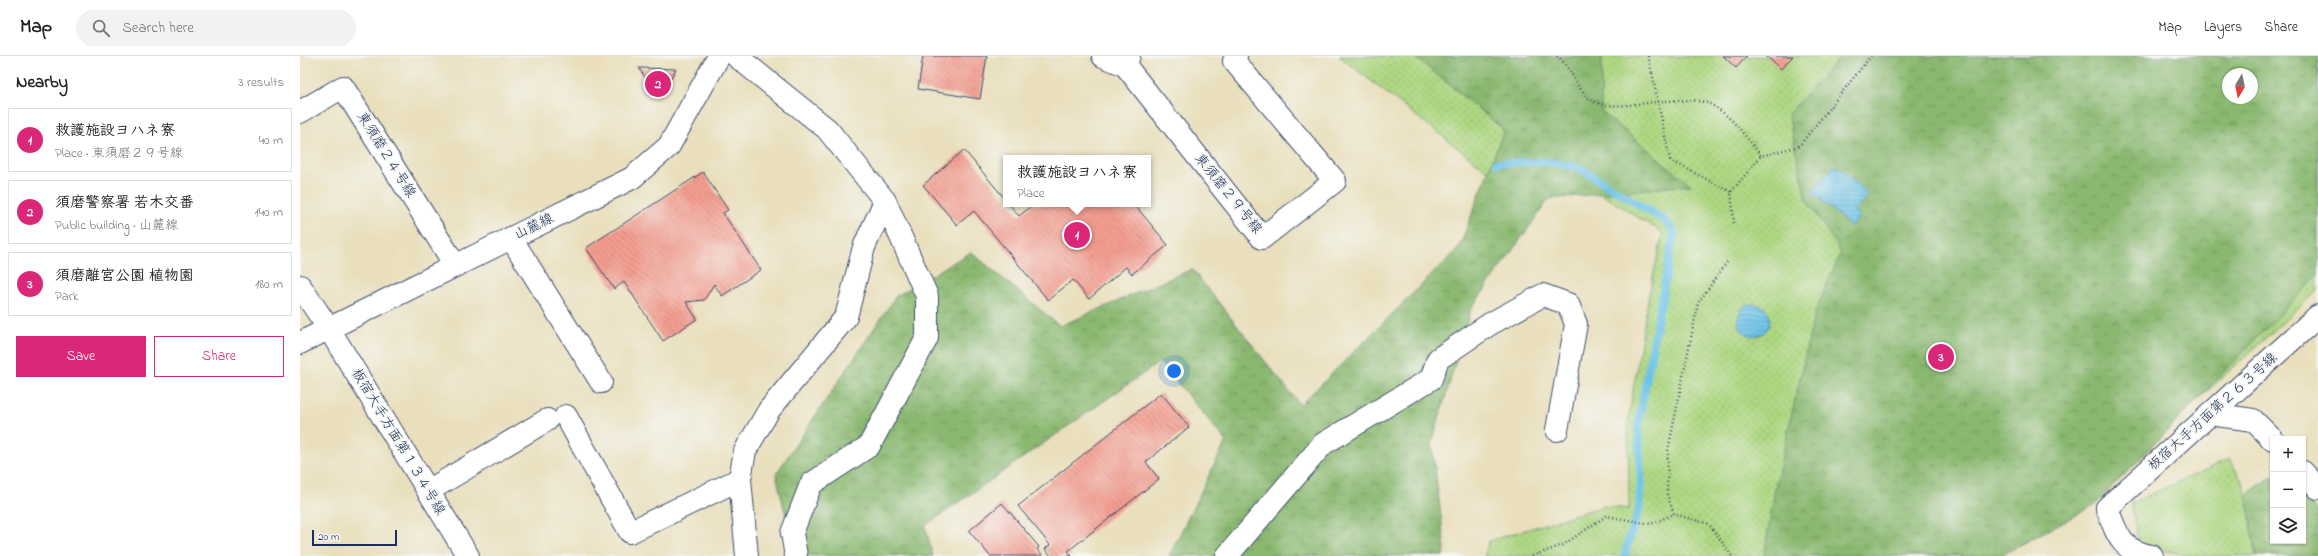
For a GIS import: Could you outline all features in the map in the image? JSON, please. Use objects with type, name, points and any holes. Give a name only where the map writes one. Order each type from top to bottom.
[{"type":"street","name":"山麓線","points":[[300,344],[455,265],[632,178],[669,146],[719,56]]},
{"type":"street","points":[[736,56],[827,129],[885,201],[927,296],[927,338],[869,446],[811,484],[792,533],[796,556]]},
{"type":"street","points":[[1103,56],[1127,60]]},
{"type":"street","name":"東須磨２９号線","points":[[1127,60],[1262,238],[1334,181],[1234,62],[1236,56]]},
{"type":"street","name":"東須磨２４号線","points":[[300,112],[343,87],[455,265]]},
{"type":"street","points":[[747,556],[740,479],[746,451],[769,410],[846,317],[864,247],[885,201]]},
{"type":"street","points":[[511,238],[601,382]]},
{"type":"street","name":"板宿大手方面第１３４号線","points":[[300,286],[329,329],[468,556]]},
{"type":"street","points":[[1227,556],[1323,444],[1431,379],[1438,359],[1490,324],[1543,295],[1568,304],[1576,324],[1556,430]]},
{"type":"street","name":"板宿大手方面第２６３号線","points":[[2152,556],[2139,554],[2120,540],[2107,508],[2318,316]]},
{"type":"street","points":[[2210,414],[2253,420],[2270,437]]},
{"type":"street","points":[[428,491],[557,418],[630,532],[740,479]]},
{"type":"street","points":[[2306,475],[2318,488]]},
{"type":"path","points":[[1557,56],[1562,59],[1576,82],[1593,101],[1617,106],[1679,100],[1709,104],[1736,124],[1760,156]]},
{"type":"path","points":[[1648,56],[1670,160],[1731,192]]},
{"type":"path","points":[[1734,223],[1731,192],[1760,156],[1799,146],[1871,56]]},
{"type":"path","points":[[1674,514],[1667,494],[1668,451],[1698,303],[1727,262]]},
{"type":"path","points":[[1532,556],[1563,545],[1606,516],[1651,524],[1674,514],[1709,524],[1732,556]]},
{"type":"green space","points":[[1339,56],[2318,56],[2318,290],[2095,494],[1978,556],[1484,556],[1489,541],[1604,506],[1629,509],[1628,421],[1649,294],[1663,233],[1571,175],[1486,170]]},
{"type":"green space","points":[[1414,56],[1602,56],[1601,111],[1691,185],[1549,199],[1471,309],[1432,443],[1445,549],[1443,556],[1169,556],[1226,441],[1160,362],[925,526],[933,556],[795,556],[776,474],[896,296],[971,252],[1060,326],[1192,269],[1300,405],[1459,248],[1504,130]]},
{"type":"green space","points":[[1841,56],[2318,56],[2318,275],[2096,504],[2000,556],[1764,556],[1775,488],[1815,312],[1841,252],[1806,199],[1788,114]]},
{"type":"green space","points":[[2230,459],[2245,487],[2257,556],[2190,556],[2139,545],[2131,503]]},
{"type":"green space","points":[[2270,477],[2270,544],[2306,544],[2306,497],[2318,511],[2318,556],[2257,556],[2246,495]]},
{"type":"water","points":[[1836,165],[1869,195],[1854,210],[1860,216],[1851,227],[1812,191]]},
{"type":"water","points":[[1751,304],[1757,304],[1766,308],[1770,320],[1766,332],[1757,336],[1751,336],[1742,332],[1738,323],[1738,317],[1742,308]]},
{"type":"building","points":[[923,56],[987,56],[980,99],[918,89]]},
{"type":"building","points":[[1723,56],[1747,56],[1736,68]]},
{"type":"building","points":[[1766,56],[1793,56],[1781,69]]},
{"type":"building","points":[[639,68],[676,69],[658,98]]},
{"type":"building","points":[[964,150],[1003,196],[1003,207],[1012,207],[1019,216],[1030,207],[1136,207],[1168,245],[1132,274],[1126,267],[1089,299],[1073,280],[1048,300],[974,211],[957,225],[923,185]]},
{"type":"building","points":[[703,172],[728,210],[723,213],[761,270],[722,296],[714,284],[704,300],[686,302],[697,319],[663,341],[624,282],[614,289],[586,248]]},
{"type":"building","points":[[1161,393],[1189,427],[1146,462],[1159,479],[1068,551],[1072,556],[1051,556],[1045,549],[1050,545],[1018,506]]},
{"type":"building","points":[[1002,503],[1039,547],[1037,549],[1043,556],[990,556],[969,531]]},
{"type":"waterway","points":[[1497,163],[1546,162],[1578,167],[1667,222],[1674,233],[1638,425],[1641,479],[1639,509],[1624,556]]},
{"type":"place","name":"須磨警察署 若木交番","points":[[658,84]]},
{"type":"place","name":"救護施設ヨハネ寮","points":[[1077,235]]},
{"type":"place","name":"須磨離宮公園 植物園","points":[[1941,357]]}]
